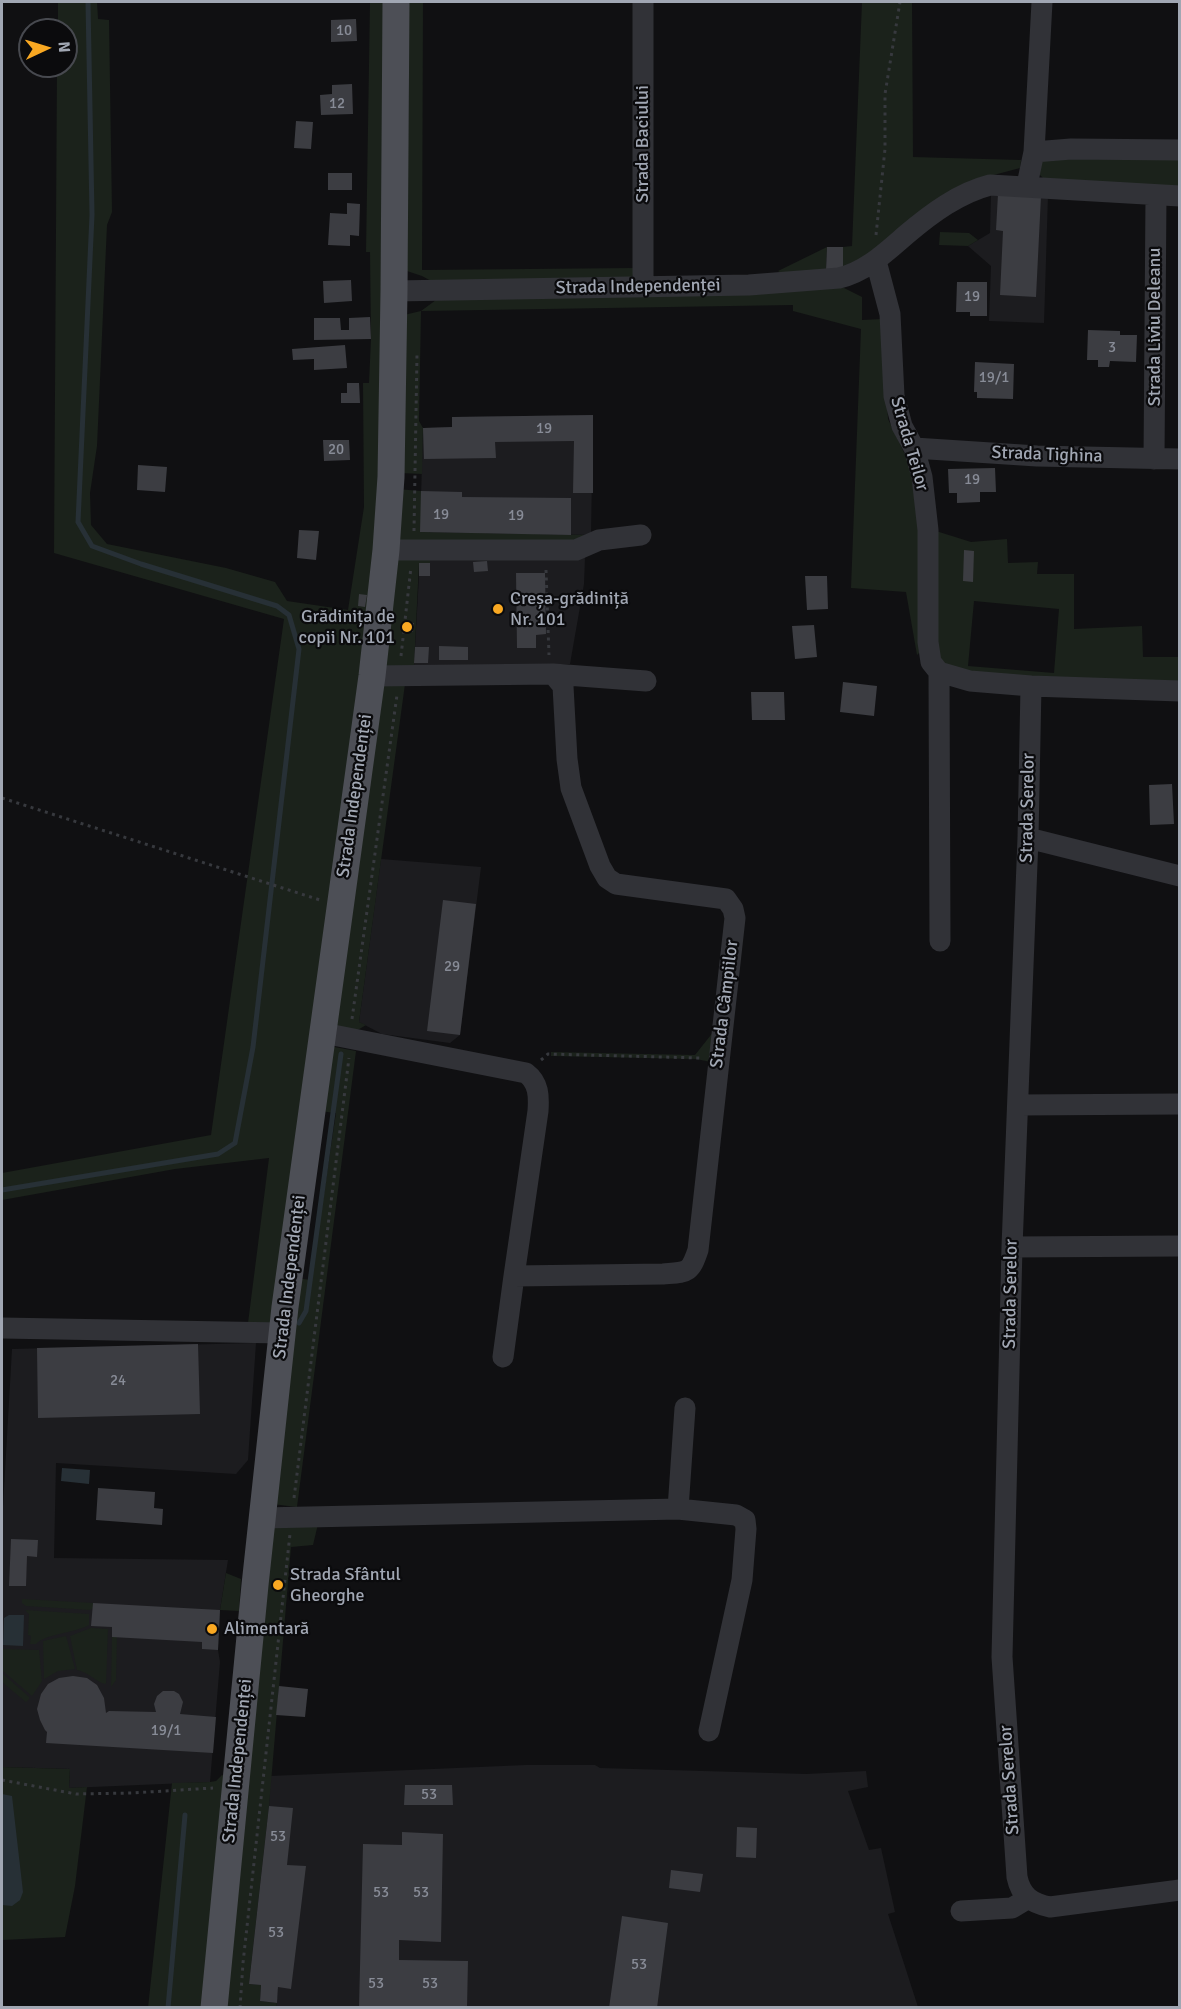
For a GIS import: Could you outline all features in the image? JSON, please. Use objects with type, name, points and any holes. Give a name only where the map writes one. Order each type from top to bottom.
[{"type":"main road","name":"Strada Independenței","points":[[214,2007],[282,1334],[372,676],[386,550],[391,477],[396,2]]},
{"type":"street","name":"Strada Baciului","points":[[643,2],[643,287]]},
{"type":"street","points":[[1027,185],[1034,152],[1042,2]]},
{"type":"street","points":[[1034,152],[1071,149],[1179,150]]},
{"type":"street","points":[[876,261],[943,207],[975,188],[990,184],[1179,196]]},
{"type":"street","name":"Strada Liviu Deleanu","points":[[1154,459],[1156,195]]},
{"type":"street","name":"Strada Independenței","points":[[394,291],[748,285],[839,278],[852,275],[876,261]]},
{"type":"street","name":"Strada Teilor","points":[[876,261],[890,314],[894,396],[902,426],[914,448],[922,477],[928,530],[927,642],[931,662],[939,672]]},
{"type":"street","name":"Strada Tighina","points":[[914,448],[1037,456],[1179,459]]},
{"type":"street","points":[[386,550],[576,550],[599,540],[640,536]]},
{"type":"street","points":[[940,941],[939,672],[970,681],[1031,686],[1179,691]]},
{"type":"street","points":[[372,676],[553,674],[646,681]]},
{"type":"street","name":"Strada Câmpiilor","points":[[514,1276],[663,1274],[684,1272],[693,1266],[698,1250],[735,918],[733,909],[726,899],[616,884],[607,878],[600,866],[572,788],[562,686],[553,674]]},
{"type":"street","name":"Strada Serelor","points":[[1028,1899],[1019,1888],[1017,1877],[1002,1657],[1012,1247],[1028,838],[1031,686]]},
{"type":"street","points":[[1028,838],[1179,876]]},
{"type":"street","points":[[322,1033],[525,1073],[533,1078],[539,1097],[503,1357]]},
{"type":"street","points":[[1018,1105],[1179,1104]]},
{"type":"street","points":[[1012,1247],[1179,1246]]},
{"type":"street","points":[[2,1328],[282,1334]]},
{"type":"street","points":[[678,1509],[685,1408]]},
{"type":"street","points":[[262,1518],[678,1509],[736,1515],[745,1521],[746,1529],[742,1580],[709,1731]]},
{"type":"street","points":[[961,1911],[1012,1908],[1028,1899],[1038,1905],[1050,1907],[1179,1890]]},
{"type":"path","points":[[876,261],[876,232],[885,149],[885,94],[900,2]]},
{"type":"path","points":[[537,570],[547,570],[548,650],[553,674]]},
{"type":"path","points":[[2,798],[340,906]]},
{"type":"path","points":[[525,1073],[548,1054],[693,1057],[718,1061]]},
{"type":"path","points":[[2,1780],[76,1794],[236,1786]]},
{"type":"shaded area","points":[[58,2],[97,2],[98,19],[109,20],[112,212],[107,225],[97,446],[90,493],[91,525],[107,544],[226,568],[275,582],[287,601],[348,610],[364,507],[363,383],[369,383],[371,339],[370,252],[366,252],[370,2],[392,2],[387,406],[371,615],[270,1323],[248,1323],[269,1158],[175,1169],[2,1200],[2,1173],[211,1135],[284,619],[54,553],[57,78],[78,78],[78,18],[58,18]]},
{"type":"shaded area","points":[[409,2],[423,2],[422,270],[635,268],[631,280],[435,283],[407,271]]},
{"type":"shaded area","points":[[862,2],[912,2],[913,157],[1021,160],[1020,168],[990,176],[843,271],[843,247],[852,246]]},
{"type":"shaded area","points":[[1179,155],[1179,189],[1047,182],[1037,172],[1038,158]]},
{"type":"shaded area","points":[[991,194],[1048,196],[1044,323],[989,321],[991,266],[968,246],[990,233]]},
{"type":"shaded area","points":[[940,232],[969,233],[978,240],[968,246],[939,245]]},
{"type":"shaded area","points":[[827,247],[826,270],[785,276],[778,271]]},
{"type":"shaded area","points":[[842,287],[862,297],[862,320],[883,319],[888,419],[908,461],[919,517],[921,651],[917,655],[906,592],[851,588],[861,329],[793,311],[793,305],[421,311],[436,300]]},
{"type":"shaded area","points":[[421,311],[419,421],[423,428],[422,474],[400,473],[404,315]]},
{"type":"shaded area","points":[[593,415],[591,535],[420,532],[423,428],[452,427],[452,417]]},
{"type":"shaded area","points":[[397,489],[421,491],[421,532],[591,535],[576,545],[394,547]]},
{"type":"shaded area","points":[[936,531],[971,542],[1007,539],[1008,563],[1038,562],[1037,574],[1074,574],[1074,629],[1142,626],[1143,657],[1179,657],[1179,685],[967,675],[942,664],[934,651]],"holes":[[[974,601],[1059,609],[1054,673],[968,666]]]},
{"type":"shaded area","name":"Creșa-grădiniță Nr. 101","points":[[585,557],[584,584],[570,664],[414,666],[419,576],[430,576],[430,558]]},
{"type":"shaded area","points":[[394,558],[430,558],[430,563],[419,563],[414,666],[383,668]]},
{"type":"shaded area","points":[[405,684],[359,1022],[366,1025],[356,1031],[331,1026],[380,686]]},
{"type":"shaded area","points":[[381,859],[481,867],[460,1035],[450,1043],[382,1034],[359,1022]]},
{"type":"shaded area","points":[[714,1031],[711,1062],[696,1059],[551,1056],[551,1052],[695,1055]]},
{"type":"shaded area","points":[[329,1046],[356,1051],[297,1507],[272,1504],[295,1278],[311,1280],[336,1113],[319,1111]]},
{"type":"shaded area","points":[[256,1343],[248,1460],[236,1474],[56,1463],[54,1558],[228,1560],[220,1610],[218,1650],[220,1662],[210,1782],[69,1788],[70,1769],[2,1767],[2,1524],[12,1349]]},
{"type":"shaded area","points":[[62,1468],[90,1470],[89,1484],[61,1481]]},
{"type":"shaded area","points":[[271,1524],[318,1524],[313,1545],[291,1547],[269,1806],[249,1984],[261,1985],[260,2001],[277,2003],[276,2007],[223,2007]]},
{"type":"shaded area","points":[[226,1573],[241,1579],[239,1611],[220,1610]]},
{"type":"shaded area","points":[[22,1599],[93,1603],[93,1608],[90,1610],[26,1606],[22,1603]]},
{"type":"shaded area","points":[[25,1610],[89,1614],[89,1625],[46,1638],[36,1644],[30,1644],[29,1614]]},
{"type":"shaded area","points":[[9,1615],[24,1615],[23,1646],[3,1645],[4,1618]]},
{"type":"shaded area","points":[[91,1628],[108,1629],[106,1684],[77,1670],[70,1636]]},
{"type":"shaded area","points":[[66,1636],[75,1669],[58,1671],[44,1679],[43,1641]]},
{"type":"shaded area","points":[[112,1637],[117,1637],[116,1680],[111,1687]]},
{"type":"shaded area","points":[[2,1649],[39,1650],[42,1681],[32,1696],[3,1671]]},
{"type":"shaded area","points":[[2,1673],[29,1697],[26,1702],[2,1682]]},
{"type":"shaded area","points":[[526,1765],[595,1765],[600,1768],[806,1774],[866,1771],[868,1787],[848,1791],[869,1850],[881,1848],[895,1912],[888,1914],[918,2007],[276,2008],[278,1987],[249,1984],[269,1806],[270,1776]]},
{"type":"shaded area","points":[[2,1767],[70,1769],[69,1788],[87,1787],[75,1886],[65,1937],[2,1940]]},
{"type":"shaded area","points":[[222,1775],[227,1776],[205,2007],[148,2008],[172,1783],[210,1782],[216,1781]]},
{"type":"shaded area","points":[[2,1794],[12,1796],[23,1892],[20,1900],[12,1906],[2,1905]]},
{"type":"building","points":[[356,19],[357,41],[331,42],[331,20]]},
{"type":"building","points":[[352,84],[353,114],[321,115],[320,95],[332,94],[332,85]]},
{"type":"building","points":[[296,121],[313,122],[311,149],[294,148]]},
{"type":"building","points":[[328,173],[352,173],[352,190],[328,190]]},
{"type":"building","points":[[998,194],[1041,196],[1036,297],[1000,295],[1003,231],[996,230]]},
{"type":"building","points":[[347,203],[360,204],[359,236],[350,235],[350,246],[328,245],[330,213],[347,214]]},
{"type":"building","points":[[827,247],[843,247],[843,271],[826,270]]},
{"type":"building","points":[[351,280],[352,301],[324,303],[323,281]]},
{"type":"building","points":[[957,282],[987,282],[987,316],[970,316],[970,312],[956,312]]},
{"type":"building","points":[[370,317],[371,339],[314,340],[314,318],[340,318],[341,330],[349,330],[349,318]]},
{"type":"building","points":[[1088,330],[1120,331],[1120,335],[1137,335],[1136,362],[1110,361],[1109,367],[1098,367],[1098,360],[1087,360]]},
{"type":"building","points":[[345,345],[347,368],[314,370],[314,359],[293,360],[292,349]]},
{"type":"building","points":[[975,362],[1014,364],[1013,399],[977,398],[977,392],[974,392]]},
{"type":"building","points":[[347,383],[359,383],[360,403],[341,403],[341,393],[347,393]]},
{"type":"building","points":[[593,415],[593,493],[573,493],[574,441],[495,442],[496,458],[424,459],[423,428],[452,427],[452,417]]},
{"type":"building","points":[[323,440],[349,440],[350,460],[324,461]]},
{"type":"building","points":[[138,465],[167,467],[165,492],[137,490]]},
{"type":"building","points":[[995,468],[996,492],[980,492],[980,502],[957,503],[957,493],[949,493],[948,469]]},
{"type":"building","points":[[421,491],[462,492],[462,497],[571,498],[571,535],[420,532]]},
{"type":"building","points":[[299,530],[319,531],[316,560],[297,558]]},
{"type":"building","points":[[964,550],[974,551],[973,582],[963,581]]},
{"type":"building","points":[[487,561],[488,571],[474,572],[473,562]]},
{"type":"building","points":[[419,563],[430,563],[430,576],[419,576]]},
{"type":"building","points":[[516,573],[545,573],[546,634],[536,635],[536,648],[517,648]]},
{"type":"building","points":[[805,576],[827,576],[828,609],[807,610]]},
{"type":"building","points":[[359,594],[367,595],[365,607],[358,606]]},
{"type":"building","points":[[407,622],[414,623],[413,632],[406,631]]},
{"type":"building","points":[[814,625],[817,657],[795,659],[792,626]]},
{"type":"building","points":[[439,646],[468,647],[468,660],[439,660]]},
{"type":"building","points":[[415,647],[429,647],[428,663],[414,663]]},
{"type":"building","points":[[843,682],[877,686],[874,716],[840,712]]},
{"type":"building","points":[[751,692],[784,692],[785,720],[752,720]]},
{"type":"building","points":[[1172,784],[1174,824],[1150,825],[1149,785]]},
{"type":"building","points":[[443,900],[476,904],[460,1035],[427,1031]]},
{"type":"building","points":[[198,1344],[200,1414],[38,1418],[37,1348]]},
{"type":"building","points":[[98,1488],[155,1492],[154,1508],[163,1509],[162,1525],[96,1520]]},
{"type":"building","points":[[11,1539],[38,1540],[37,1557],[27,1556],[26,1586],[9,1586]]},
{"type":"building","points":[[93,1603],[220,1610],[218,1650],[202,1649],[202,1642],[112,1637],[112,1627],[91,1626]]},
{"type":"building","points":[[73,1676],[87,1678],[97,1685],[104,1698],[106,1713],[109,1711],[156,1712],[154,1704],[157,1696],[163,1691],[174,1691],[179,1694],[183,1702],[180,1714],[216,1717],[213,1753],[46,1743],[47,1732],[37,1709],[41,1694],[48,1684],[59,1678]]},
{"type":"building","points":[[279,1686],[308,1689],[305,1717],[276,1715]]},
{"type":"building","points":[[405,1785],[452,1785],[453,1805],[404,1805]]},
{"type":"building","points":[[269,1806],[293,1808],[287,1865],[306,1866],[291,1989],[278,1987],[277,2003],[260,2001],[261,1985],[249,1984]]},
{"type":"building","points":[[737,1827],[757,1828],[756,1858],[736,1857]]},
{"type":"building","points":[[402,1832],[443,1834],[441,1942],[399,1940],[399,1960],[468,1961],[467,2008],[359,2008],[363,1844],[402,1845]]},
{"type":"building","points":[[671,1870],[703,1874],[700,1892],[669,1888]]},
{"type":"building","points":[[622,1916],[668,1923],[657,2008],[609,2008]]},
{"type":"waterway","points":[[2,1190],[218,1154],[235,1143],[253,1047],[299,649],[289,615],[277,606],[141,564],[92,546],[78,522],[92,215],[88,2]]},
{"type":"waterway","points":[[299,1323],[306,1311],[341,1054]]},
{"type":"waterway","points":[[168,2008],[185,1815]]},
{"type":"place","name":"Creșa-grădiniță Nr. 101","points":[[498,609]]},
{"type":"place","name":"Grădinița de copii Nr. 101","points":[[407,627]]},
{"type":"place","name":"Strada Sfântul Gheorghe","points":[[278,1585]]},
{"type":"place","name":"Alimentară","points":[[212,1629]]}]
